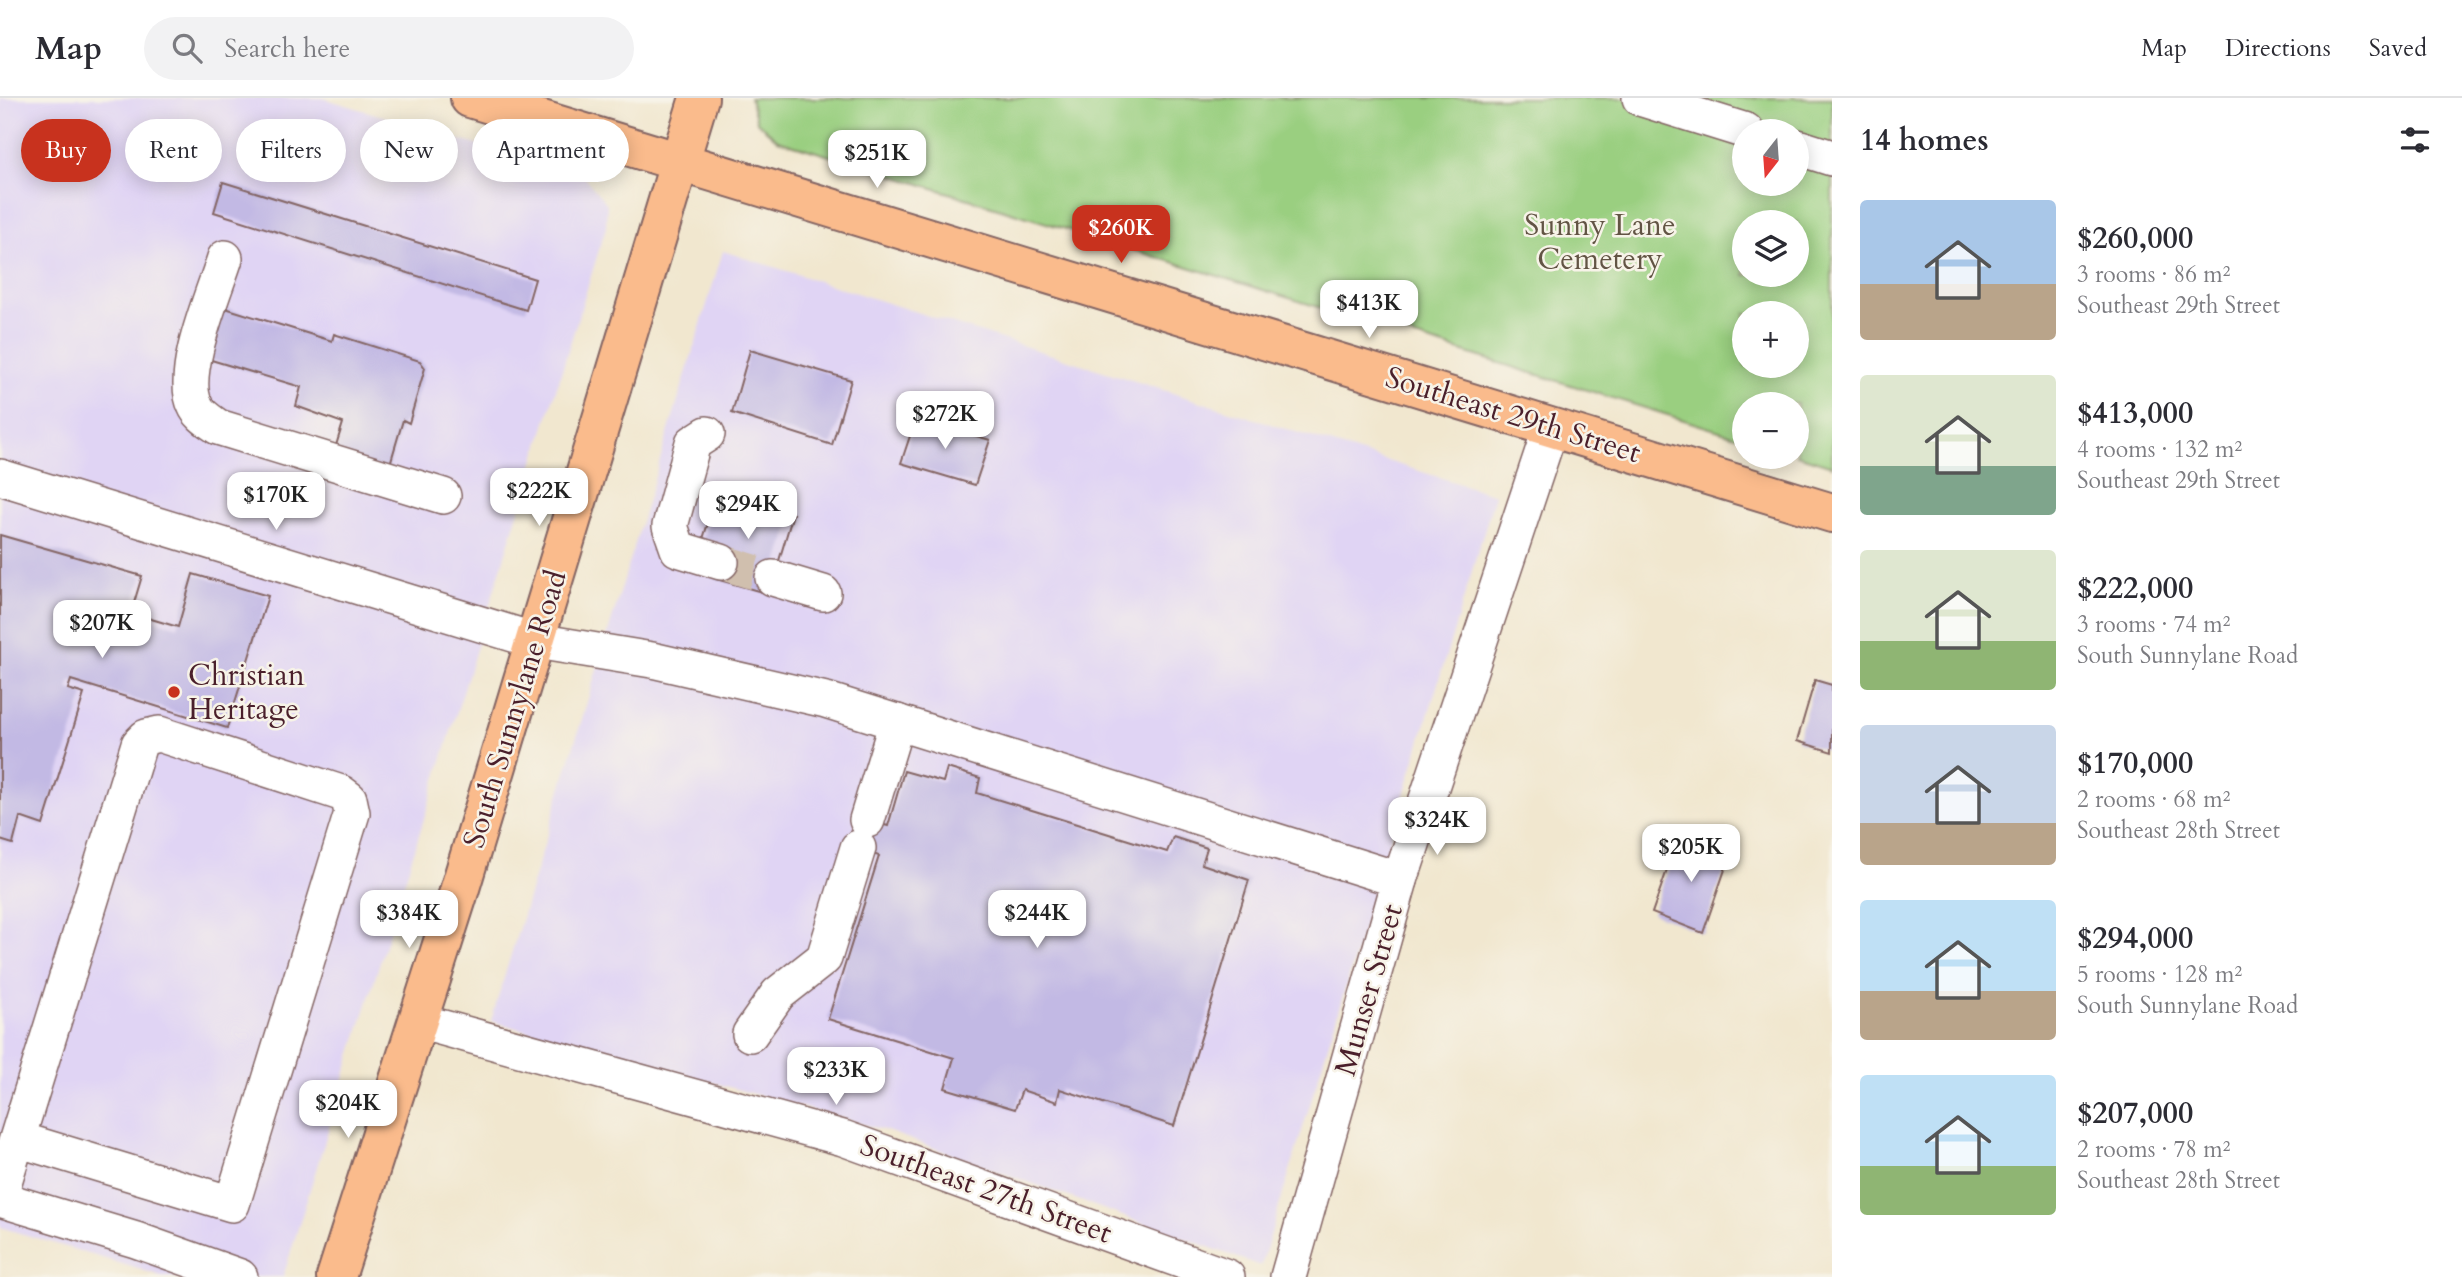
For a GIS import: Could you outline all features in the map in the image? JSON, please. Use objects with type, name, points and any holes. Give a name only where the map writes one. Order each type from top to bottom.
[{"type":"main road","name":"Southeast 29th Street","points":[[470,98],[1832,513]]},
{"type":"main road","name":"South Sunnylane Road","points":[[336,1277],[536,641],[699,98]]},
{"type":"street","points":[[1640,98],[1732,127]]},
{"type":"street","points":[[1810,152],[1832,158]]},
{"type":"street","points":[[225,258],[189,383],[195,406],[204,417],[218,427],[443,496]]},
{"type":"street","name":"Munser Street","points":[[1288,1277],[1400,880],[1551,427]]},
{"type":"street","points":[[707,434],[693,443],[670,526],[678,549],[721,562]]},
{"type":"street","points":[[0,477],[536,641],[700,671],[826,700],[1400,880]]},
{"type":"street","points":[[774,578],[823,593]]},
{"type":"street","points":[[750,1034],[778,994],[824,958],[897,722]]},
{"type":"street","points":[[17,1139],[232,1203],[352,813],[349,799],[341,793],[159,734],[146,737],[139,744],[17,1139],[0,1197],[136,1240],[240,1277]]},
{"type":"street","name":"Southeast 27th Street","points":[[418,1021],[843,1138],[1227,1277]]},
{"type":"shaded area","points":[[0,98],[323,98],[392,119],[360,119],[360,182],[458,182],[458,139],[472,143],[472,182],[588,182],[607,204],[606,227],[283,1277],[165,1277],[0,1227]]},
{"type":"shaded area","points":[[723,251],[1495,495],[1261,1266],[887,1131],[491,1021]]},
{"type":"green space","name":"Sunny Lane Cemetery","points":[[750,98],[1832,98],[1832,466],[1809,459],[1809,392],[1732,392],[1732,435],[778,140],[757,122]]},
{"type":"building","points":[[223,182],[535,279],[526,310],[214,212]]},
{"type":"building","points":[[222,307],[332,341],[334,334],[420,361],[425,368],[409,423],[403,420],[388,471],[333,455],[343,423],[296,406],[301,387],[208,359]]},
{"type":"building","points":[[750,350],[851,380],[832,445],[732,413]]},
{"type":"building","points":[[916,418],[990,440],[975,485],[901,463]]},
{"type":"building","points":[[718,491],[793,514],[769,594],[716,579],[726,546],[703,539]]},
{"type":"building","name":"Christian Heritage","points":[[0,535],[142,576],[131,613],[178,627],[193,574],[268,596],[227,728],[71,680],[68,689],[84,694],[43,825],[20,817],[13,844],[0,840]]},
{"type":"building","points":[[1815,680],[1832,685],[1832,752],[1797,741]]},
{"type":"building","points":[[947,768],[980,778],[977,793],[1167,852],[1173,837],[1207,848],[1202,864],[1249,880],[1174,1126],[1060,1089],[1057,1102],[1022,1090],[1015,1109],[945,1088],[954,1058],[828,1019],[879,856],[854,847],[861,819],[888,826],[904,771],[943,782]]},
{"type":"building","points":[[1679,836],[1730,855],[1703,933],[1652,913]]},
{"type":"tunnel","points":[[721,562],[773,578]]},
{"type":"place","name":"Christian Heritage","points":[[174,692]]}]
